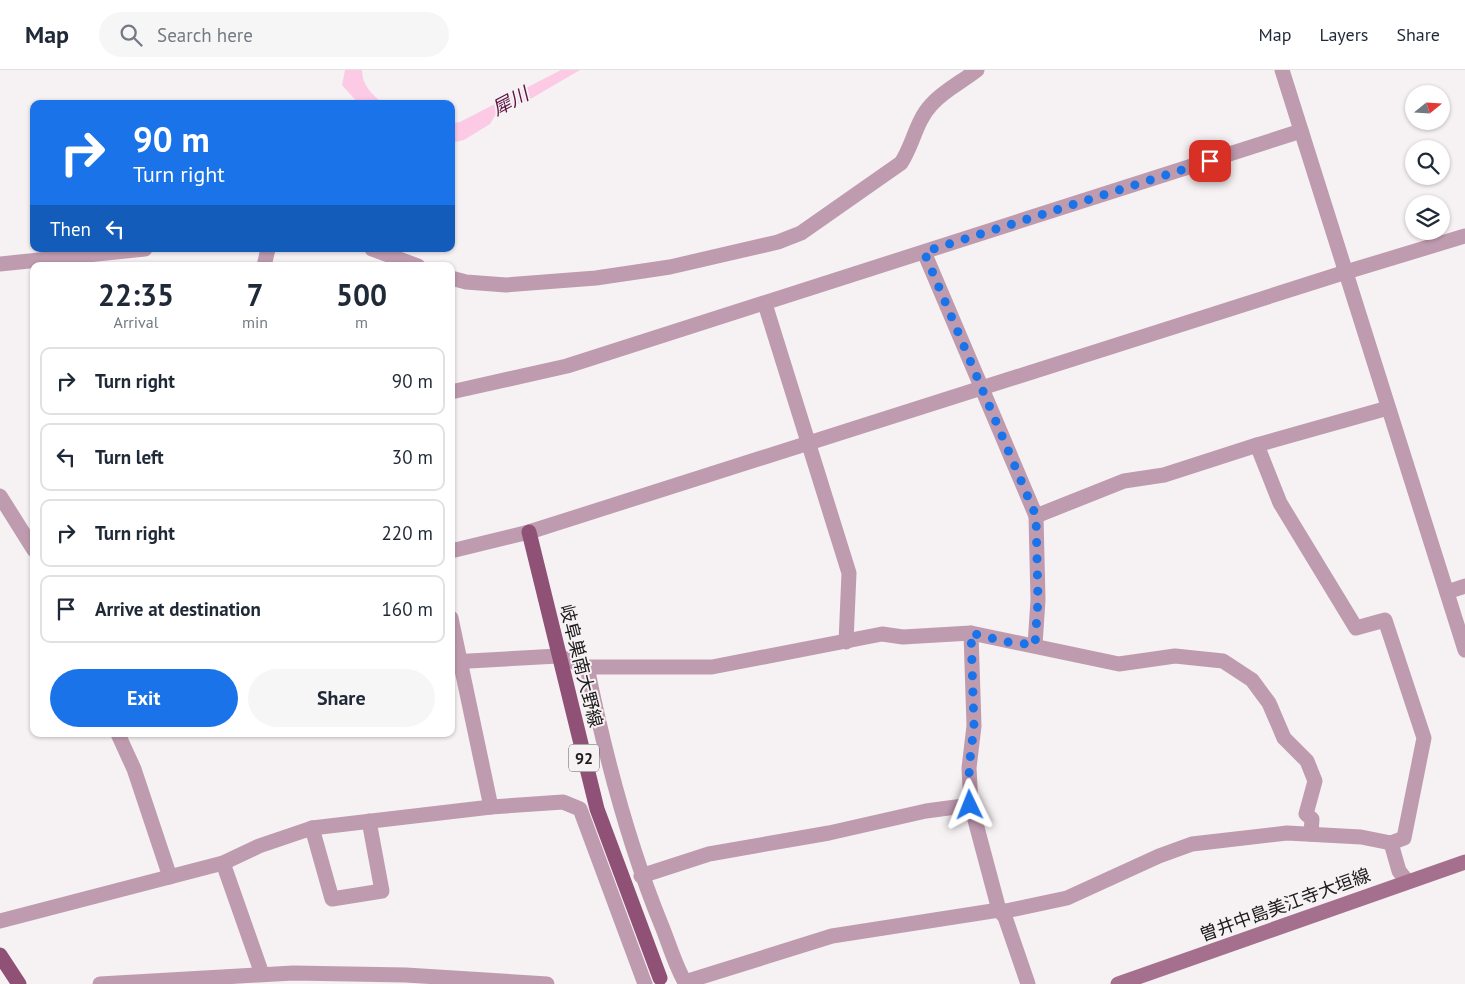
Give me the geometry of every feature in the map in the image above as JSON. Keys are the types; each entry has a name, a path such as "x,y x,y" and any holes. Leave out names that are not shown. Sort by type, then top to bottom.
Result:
{"main road":[{"name":"岐阜巣南大野線","path":"529,532 597,809 660,978"},
{"name":"曽井中島美江寺大垣線","path":"1118,984 1465,862"},
{"path":"0,955 19,984"}],"street":[{"path":"455,279 466,282 506,285 606,277 670,267 778,242 801,232 901,163 930,105 950,88 977,70"},
{"path":"1282,70 1465,650"},
{"path":"455,391 567,366 1301,131"},
{"path":"455,550 529,532 1346,272 1465,236"},
{"path":"0,264 116,252"},
{"path":"380,252 407,262"},
{"path":"924,252 1036,516 1038,600 1035,645"},
{"path":"765,304 849,573 846,642"},
{"path":"1036,516 1124,481 1164,475 1257,445 1388,408"},
{"path":"586,667 602,742 641,876 685,983 832,936 999,910 1006,911 1067,898 1159,856 1192,844 1287,833 1361,837 1391,843 1404,838 1424,738 1385,620 1356,628 1280,503 1257,445"},
{"path":"0,496 30,544"},
{"path":"1447,592 1465,586"},
{"path":"971,633 974,726 969,768 970,805 999,910 1005,917 1028,984"},
{"path":"491,807 456,662 558,656 586,667 712,667 882,634 903,637 971,633 1119,664 1175,656 1223,661 1252,680 1269,703 1284,738 1306,761 1316,781 1306,814 1312,819 1311,834"},
{"path":"119,737 134,769 170,877"},
{"path":"0,921 223,863 259,846 312,828 491,807 563,802 580,809 645,984"},
{"path":"641,876 709,854 829,833 926,811 970,805"},
{"path":"312,828 332,899 382,891 369,821"},
{"path":"1391,843 1399,871 1407,881"},
{"path":"223,863 262,974"},
{"path":"100,984 262,974 406,975 547,984"}],"water":[{"path":"345,70 362,70 362,75 368,89 379,100 355,100 342,85"},
{"name":"犀川","path":"561,70 580,70 532,98 496,114 490,124 464,140 455,142 455,123 460,122"}],"route":[{"path":"970,805 969,768 974,726 971,633 1007,642 1035,645 1038,600 1036,516 924,252 1210,161"}]}
